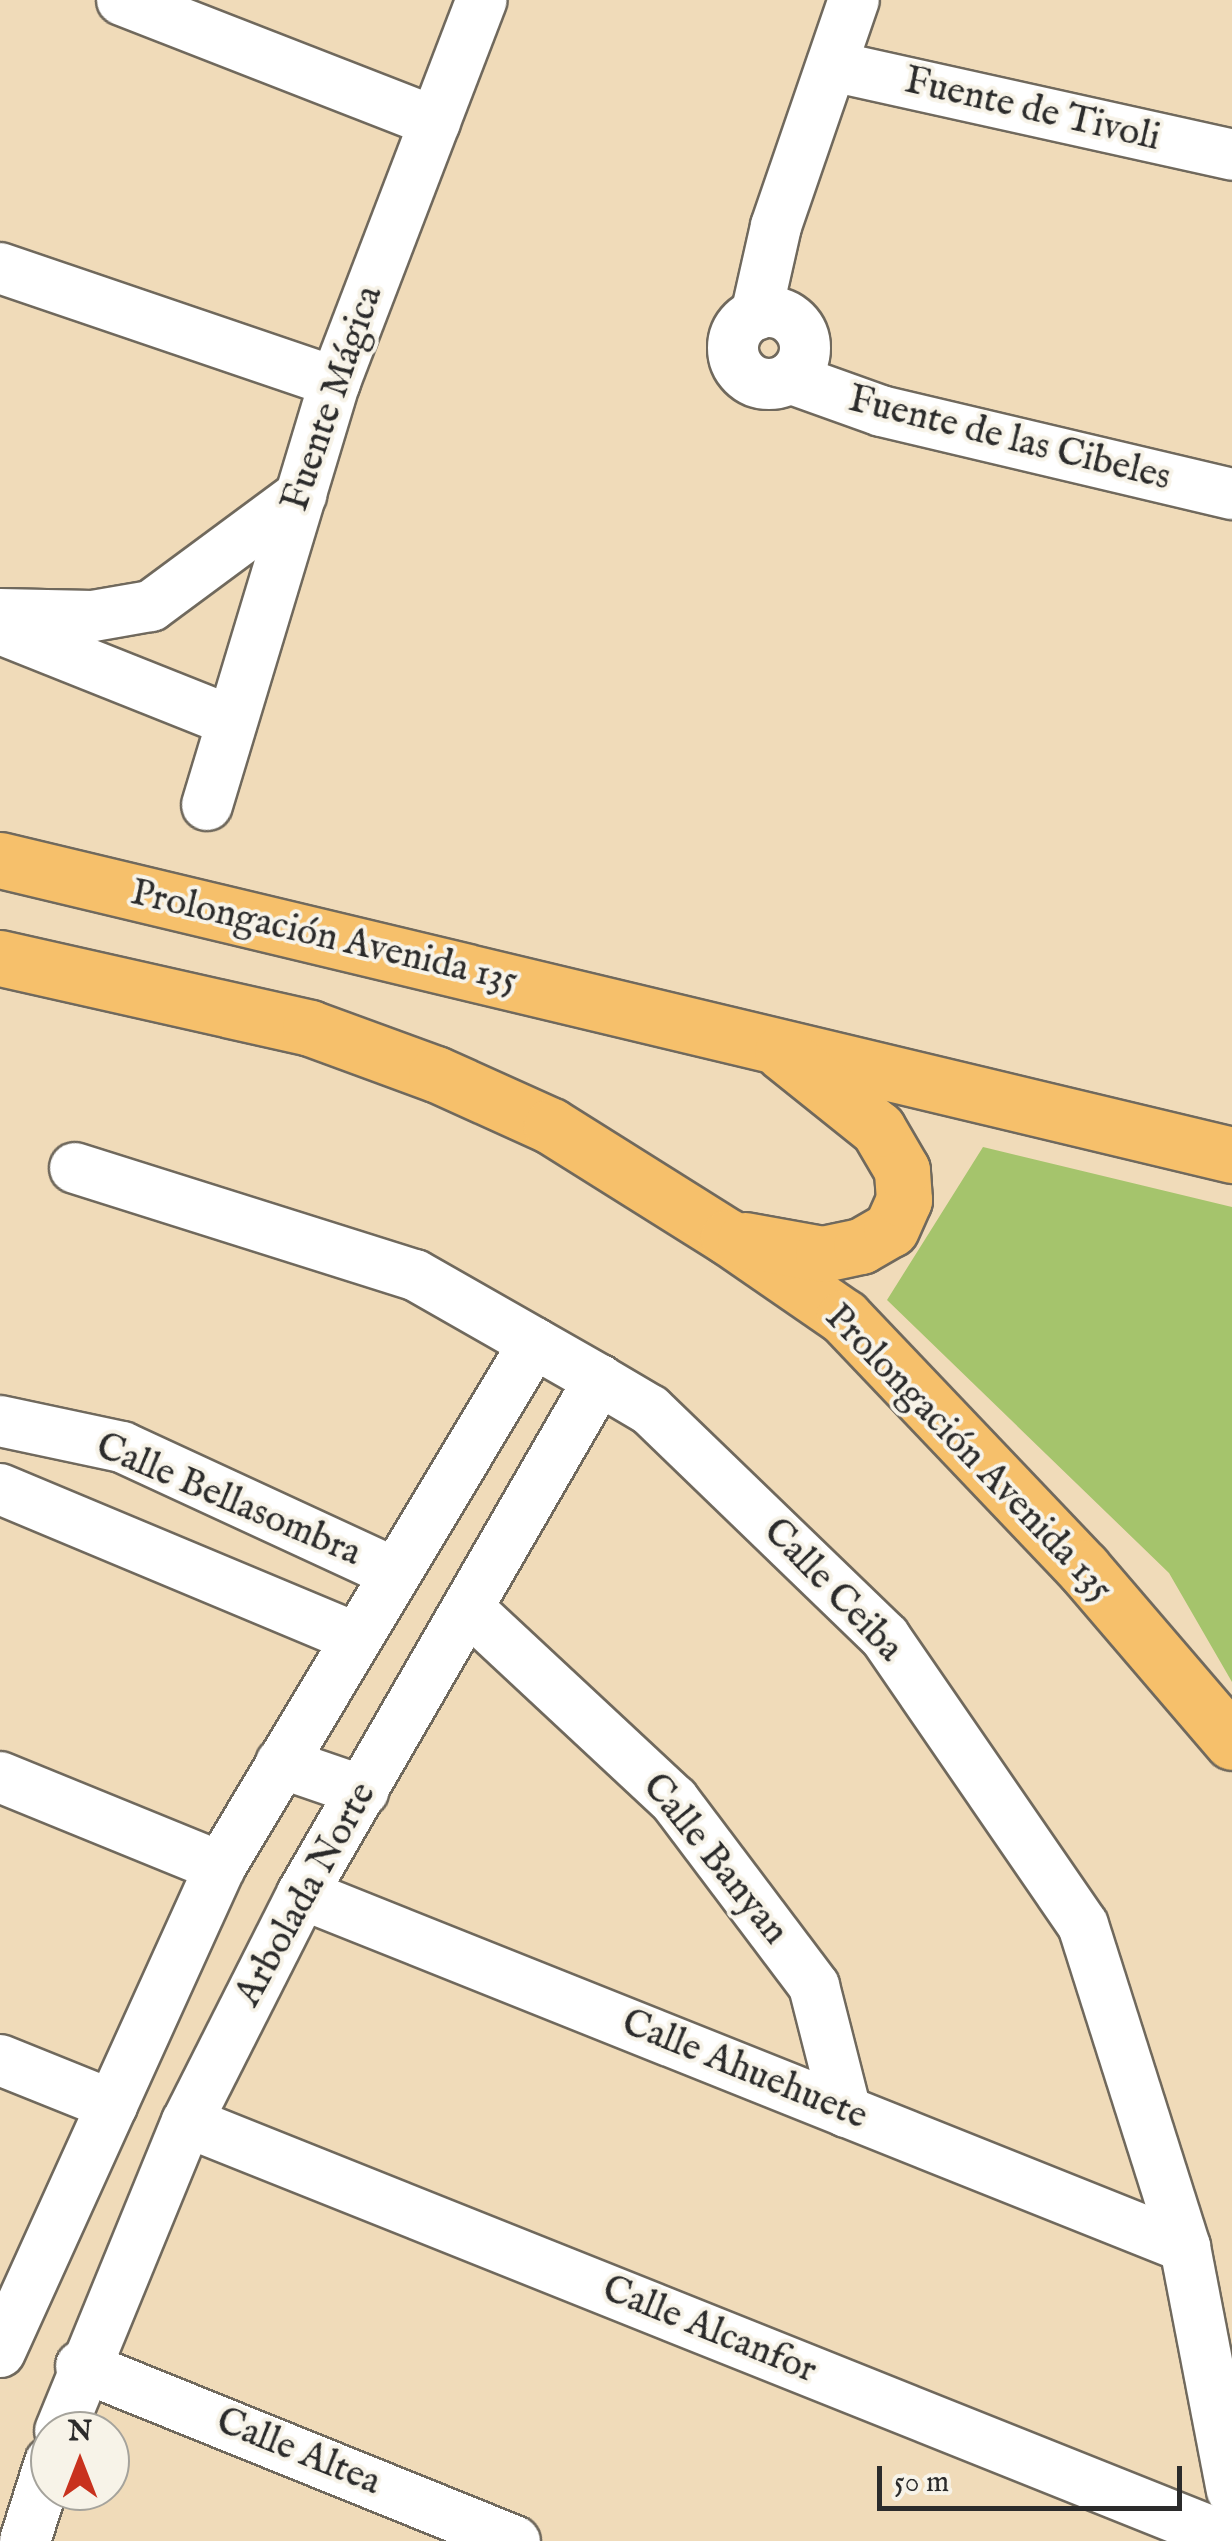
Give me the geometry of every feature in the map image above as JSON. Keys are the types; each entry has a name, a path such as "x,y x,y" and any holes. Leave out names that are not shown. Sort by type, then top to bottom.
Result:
{"main road":[{"name":"Prolongación Avenida 135","path":"0,860 1232,1155"},
{"name":"Prolongación Avenida 135","path":"0,958 310,1028 436,1074 551,1126 728,1237 844,1317 1084,1568 1232,1742"},
{"path":"728,1237 824,1254 861,1246 891,1229 904,1200 902,1170 878,1129 774,1046"}],"street":[{"path":"122,0 435,122"},
{"name":"Fuente Mágica","path":"207,805 229,720 336,382 482,0"},
{"path":"832,66 854,0"},
{"name":"Fuente de Tivoli","path":"832,66 1232,156"},
{"name":"Fuente de las Cibeles","path":"832,66 776,226 756,315 787,316 803,335 804,359 789,378 881,411 1232,494"},
{"path":"0,268 336,382"},
{"path":"0,614 93,616 151,606 301,494"},
{"path":"0,629 229,720"},
{"name":"Calle Ceiba","path":"75,1168 415,1275 599,1380 650,1410 885,1637 1083,1925 1185,2247 1232,2491"},
{"path":"1,2347 220,1867 353,1637 534,1343"},
{"name":"Arbolada Norte","path":"66,2411 80,2366 187,2122 302,1894 470,1610 599,1380"},
{"name":"Calle Bellasombra","path":"0,1421 122,1448 394,1573"},
{"name":"Calle Bellasombra","path":"0,1489 353,1637"},
{"name":"Calle Banyan","path":"470,1610 674,1800 814,1986 846,2112"},
{"path":"281,1763 363,1791"},
{"path":"0,1777 220,1867"},
{"name":"Calle Ahuehuete","path":"302,1894 1185,2247"},
{"path":"156,2009 227,2041"},
{"path":"0,2060 112,2105"},
{"name":"Calle Alcanfor","path":"187,2122 1232,2540"},
{"path":"52,2235 123,2269"},
{"name":"Calle Altea","path":"80,2366 514,2541"},
{"path":"25,2541 34,2511"}],"green space":[{"path":"983,1147 1232,1207 1232,1682 1169,1573 887,1300"}]}
